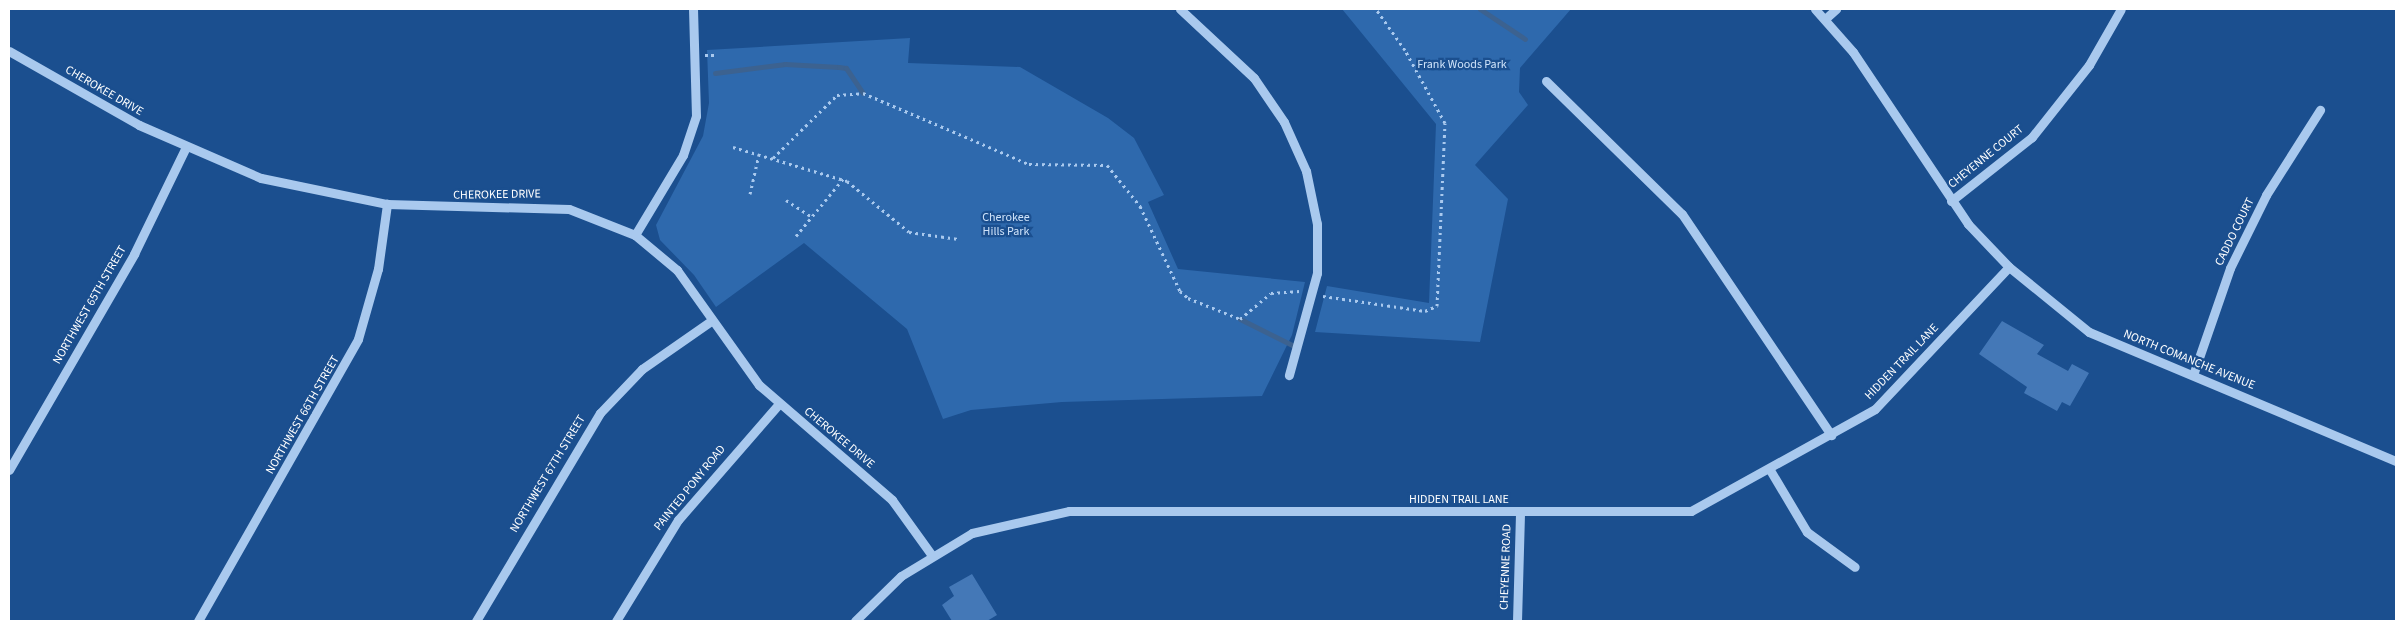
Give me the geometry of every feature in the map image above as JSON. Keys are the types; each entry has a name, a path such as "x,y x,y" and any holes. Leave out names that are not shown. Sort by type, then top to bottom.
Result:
{"street":[{"path":"635,235 683,155 696,116 693,9"},
{"path":"1180,9 1254,78 1296,147 1306,171 1317,224 1314,294 1289,375"},
{"name":"NORTH COMANCHE AVENUE","path":"1815,9 1825,19 1875,84 1951,201 2009,267 2090,332 2396,461"},
{"path":"1825,19 1836,9"},
{"name":"CHEYENNE COURT","path":"1951,201 2032,136 2089,65 2121,9"},
{"name":"CHEROKEE DRIVE","path":"9,51 186,149 294,187 387,204 476,209 544,206 593,216 635,235 677,270 747,372 779,404 892,500 931,554"},
{"path":"1546,81 1682,214 1831,435"},
{"name":"CADDO COURT","path":"2193,375 2230,268 2266,195 2320,110"},
{"name":"NORTHWEST 65TH STREET","path":"9,470 134,254 186,149"},
{"name":"NORTHWEST 66TH STREET","path":"198,621 355,346 378,269 387,204"},
{"name":"HIDDEN TRAIL LANE","path":"855,621 900,576 931,554 972,532 1069,511 1692,511 1770,470 1831,435 1881,403 2009,267"},
{"name":"NORTHWEST 67TH STREET","path":"476,621 600,413 642,369 711,321"},
{"name":"PAINTED PONY ROAD","path":"616,621 678,520 779,404"},
{"path":"1770,470 1807,532 1854,567"},
{"name":"CHEYENNE ROAD","path":"1517,621 1520,512"}],"path":[{"path":"773,158 837,95 863,93 1029,164 1107,164 1140,206 1180,291 1188,298 1240,319 1271,293 1314,294 1425,311 1437,306 1445,123 1406,50 1376,9"},
{"path":"733,147 843,179 909,232 959,239"},
{"path":"750,194 759,154"},
{"path":"796,236 843,179"},
{"path":"786,200 812,217"}],"green space":[{"name":"Frank Woods Park","path":"1342,9 1571,9 1520,68 1519,92 1528,105 1475,165 1508,199 1480,342 1315,332 1327,286 1429,303 1436,124"},
{"name":"Cherokee Hills Park","path":"910,38 908,63 1020,67 1108,118 1134,138 1164,195 1148,202 1178,269 1305,282 1292,335 1262,396 1062,402 971,410 943,419 907,329 804,243 716,307 694,275 660,240 656,225 703,136 709,103 707,50"}],"building":[{"path":"2002,321 2044,345 2037,354 2068,371 2072,364 2089,373 2070,406 2062,402 2057,411 2024,393 2027,387 1979,354"},
{"path":"972,574 997,615 987,621 952,621 942,605 954,596 949,587"}],"waterway":[{"path":"1480,9 1525,39"},
{"path":"715,73 785,64 839,67 846,68 863,93"},
{"path":"1240,319 1298,348"}]}
